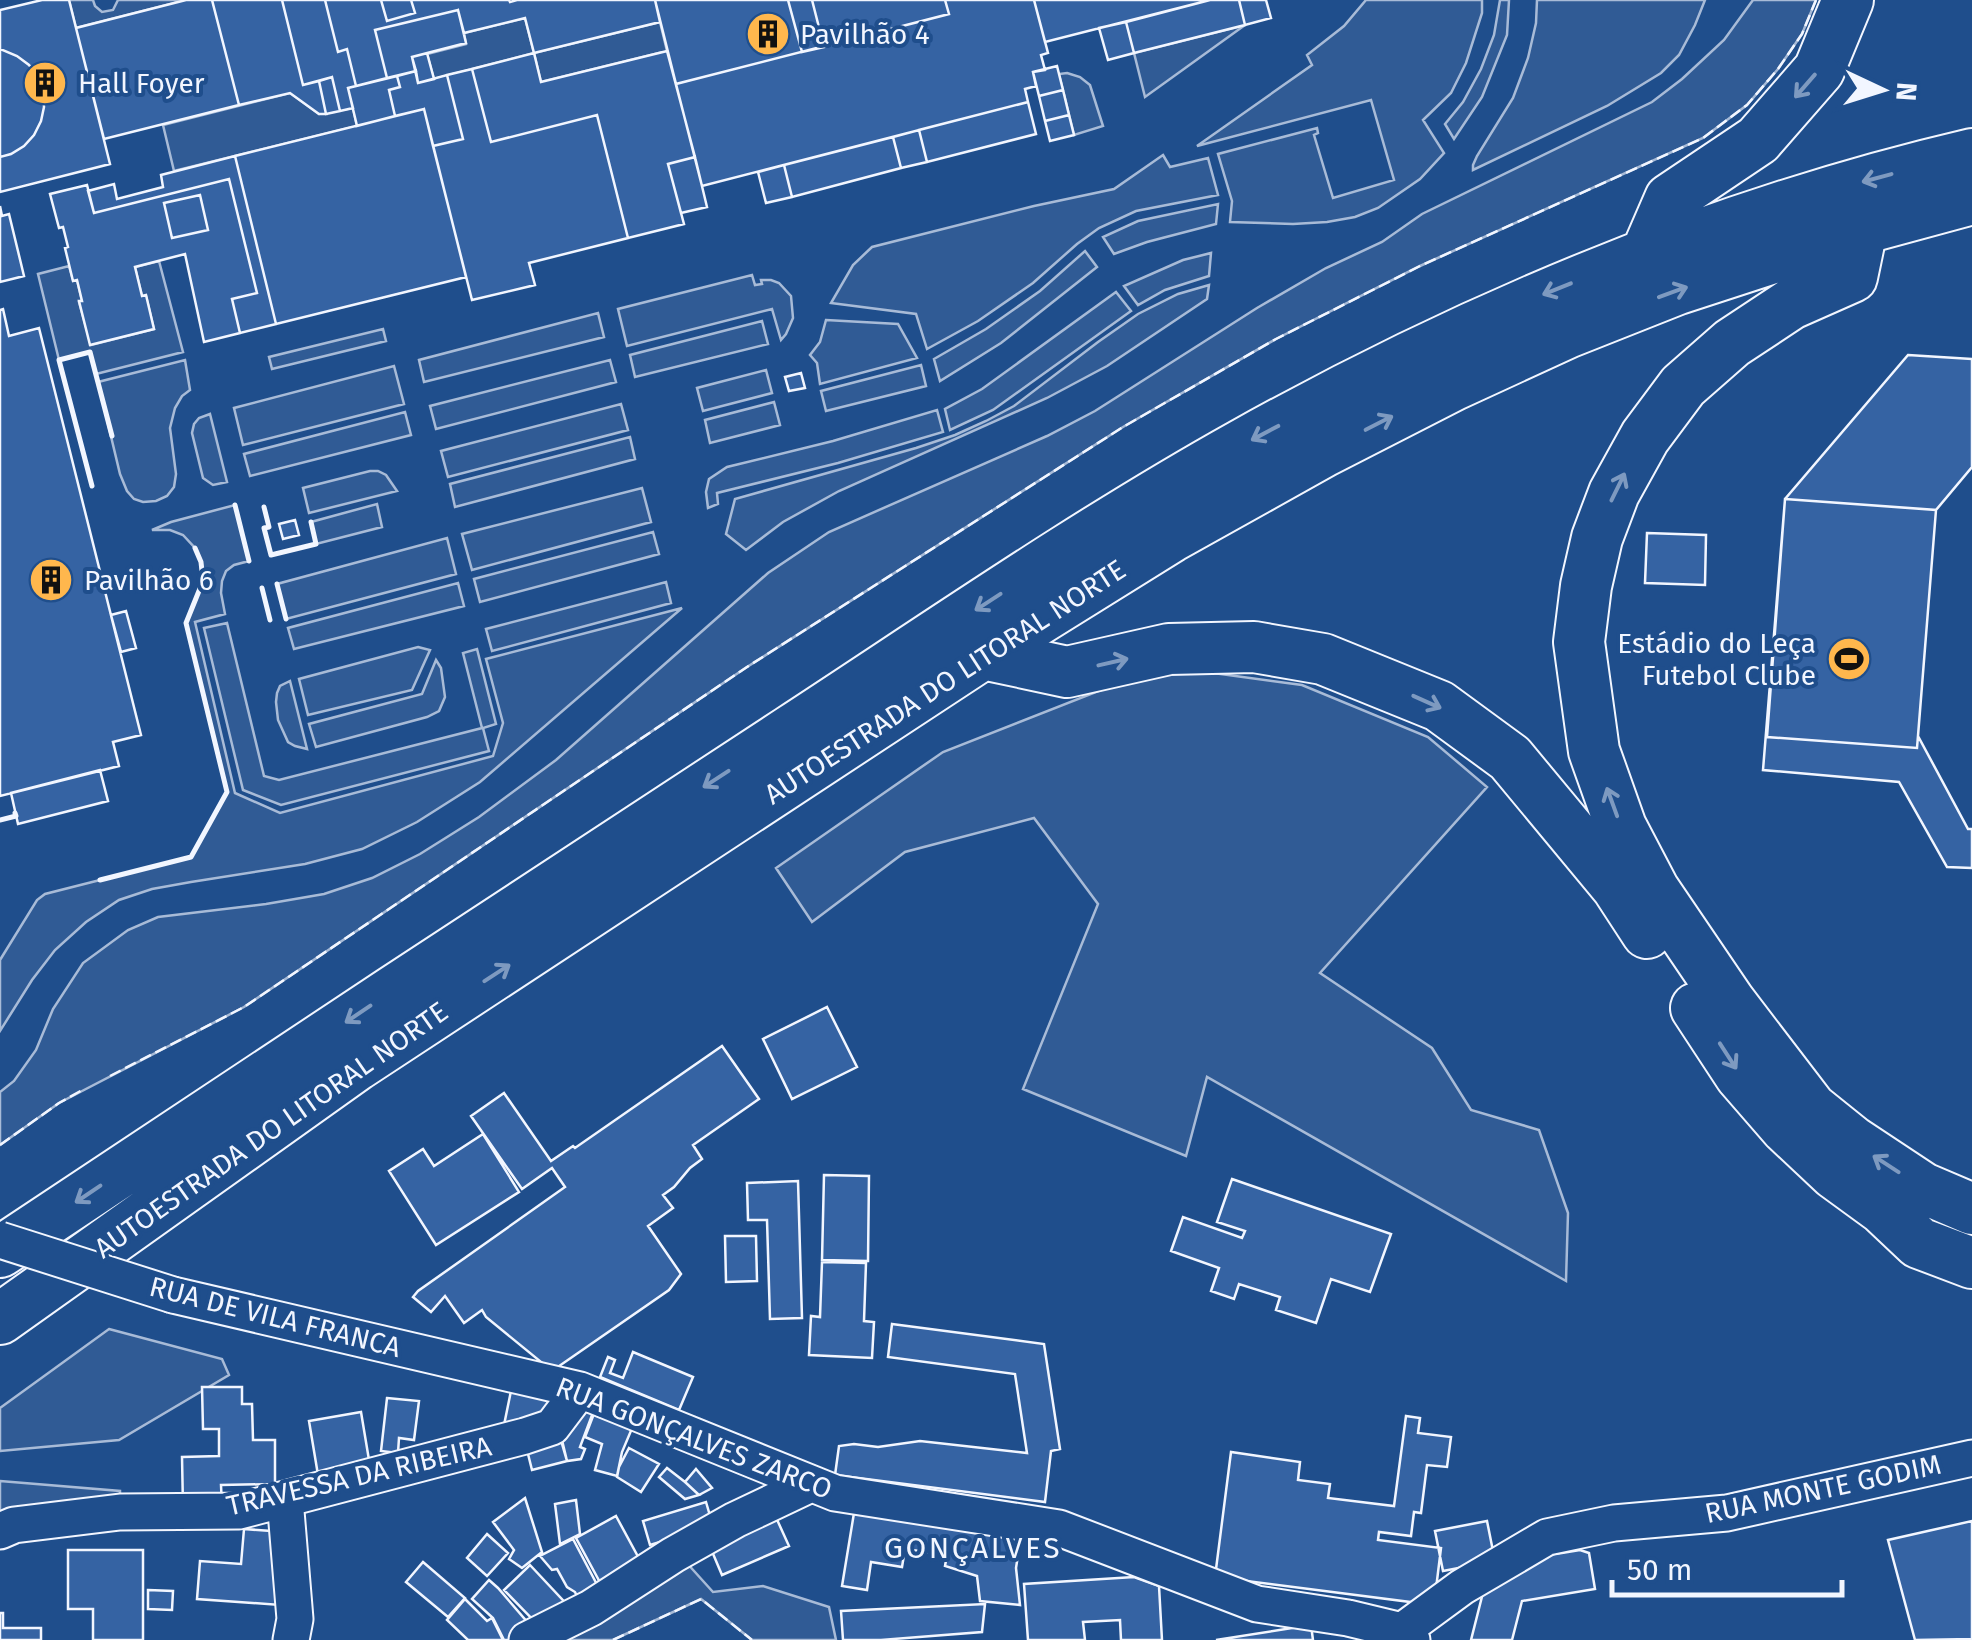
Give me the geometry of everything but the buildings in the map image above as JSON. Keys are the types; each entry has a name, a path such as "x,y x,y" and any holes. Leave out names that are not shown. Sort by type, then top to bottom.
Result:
{"highway":[{"path":"1647,252 1670,198 1758,140 1819,70 1848,0"},
{"name":"AUTOESTRADA DO LITORAL NORTE","path":"0,1252 498,920 1093,534 1242,445 1410,356 1647,252 1828,191 1972,154"},
{"name":"AUTOESTRADA DO LITORAL NORTE","path":"0,1320 358,1066 983,654 1171,537 1454,384 1566,333 1660,296 1862,229 1972,198"},
{"path":"1862,229 1852,277 1791,304 1732,343 1684,386 1644,436 1614,493 1597,538 1579,642 1594,751 1621,827 1654,890 1730,1002 1810,1108 1924,1188 1972,1209"},
{"path":"983,654 1067,672 1169,650 1254,647 1323,660 1439,706 1510,758 1616,887 1740,1075 1786,1128 1835,1174 1884,1209 1918,1243 1972,1263"},
{"path":"1884,1209 1918,1215 1972,1233"}],"street":[{"name":"RUA DE VILA FRANCA","path":"0,1240 172,1295 436,1356"},
{"name":"RUA GONÇALVES ZARCO","path":"436,1356 580,1390 836,1493 1059,1528 1256,1604 1348,1618 1407,1635"},
{"name":"TRAVESSA DA RIBEIRA","path":"0,1531 120,1512 239,1510 282,1500 552,1428 580,1390"},
{"name":"RUA MONTE GODIM","path":"1407,1635 1462,1587 1547,1537 1614,1523 1727,1514 1972,1458"},
{"path":"527,1640 591,1608 734,1520 812,1484"},
{"path":"282,1500 294,1620 291,1640"}],"shaded area":[{"path":"69,0 93,0 102,12 113,10 118,0 186,0 76,28"},
{"path":"1366,0 1482,0 1482,13 1466,63 1451,93 1423,120 1444,153 1420,179 1378,208 1355,217 1293,224 1230,222 1232,201 1218,154 1317,128 1314,135 1333,198 1394,180 1371,100 1197,146 1312,65 1307,55 1344,26"},
{"path":"1500,0 1509,0 1507,35 1482,97 1454,139 1445,124 1463,102 1481,69 1494,35"},
{"path":"1537,0 1705,0 1679,55 1661,73 1607,106 1473,170 1477,156 1513,98 1528,58"},
{"path":"1753,0 1816,0 1802,34 1778,69 1747,105 1703,138 1420,266 1276,339 1123,427 747,667 244,1007 59,1103 0,1145 0,1092 14,1081 36,1050 53,1009 83,963 128,930 158,917 324,894 372,878 420,854 479,817 556,760 768,573 829,532 1095,411 1257,308 1326,268 1382,242 1422,214 1652,102 1724,40"},
{"path":"525,18 534,53 434,79 427,54 466,44 464,33"},
{"path":"660,22 667,51 541,82 534,53"},
{"path":"1245,25 1145,97 1134,53"},
{"path":"1067,73 1090,85 1103,126 1074,135 1059,74"},
{"path":"290,93 319,114 353,108 357,126 174,171 163,125"},
{"path":"1163,155 1170,167 1208,158 1218,195 1136,211 1099,228 1033,283 978,321 927,349 916,314 831,303 853,265 872,247 1114,189"},
{"path":"1218,204 1216,224 1114,254 1103,237 1138,221"},
{"path":"1085,251 1097,267 1001,343 940,381 934,359 1040,291"},
{"path":"1211,253 1209,276 1165,290 1138,305 1124,286 1183,260"},
{"path":"159,261 183,352 96,374 90,352 59,360 38,274 69,266 73,280 77,280 91,345 154,329 135,267"},
{"path":"752,275 755,285 771,280 791,296 793,318 781,340 772,309 627,346 618,309"},
{"path":"1209,285 1207,299 1107,366 1047,398 839,491 783,522 746,550 726,534 735,499 955,435 1014,406 1138,314 1178,294"},
{"path":"1116,292 1131,311 993,410 950,430 945,409 982,389"},
{"path":"598,313 604,337 424,382 419,360"},
{"path":"826,320 898,324 917,358 820,384 817,363 810,355 820,342"},
{"path":"762,321 768,344 635,377 630,355"},
{"path":"383,329 386,341 272,369 269,357"},
{"path":"185,360 190,390 175,408 170,428 174,487 167,496 143,502 127,491 120,474 98,382"},
{"path":"610,360 616,382 436,429 430,406"},
{"path":"921,365 926,386 826,411 821,391"},
{"path":"394,366 404,404 243,445 234,408"},
{"path":"766,370 772,393 703,411 697,388"},
{"path":"774,402 780,425 710,443 705,420"},
{"path":"621,404 628,430 448,477 441,451"},
{"path":"937,410 943,432 717,493 718,504 708,508 709,479 727,467"},
{"path":"405,412 411,435 250,476 244,454"},
{"path":"210,414 227,482 213,485 203,478 192,433 199,418"},
{"path":"630,437 635,459 455,507 450,484"},
{"path":"370,471 386,475 397,491 309,513 303,488"},
{"path":"642,488 651,522 472,570 462,534"},
{"path":"377,504 382,527 316,544 311,522"},
{"path":"235,505 249,561 226,571 221,593 225,614 195,622 235,793 280,813 493,756 503,723 486,659 682,608 480,782 417,822 362,849 305,864 152,889 119,900 55,950 0,1031 0,960 37,900 45,894 191,857 227,793 186,623 203,581 201,562 183,535 152,530"},
{"path":"653,532 659,554 480,602 474,579"},
{"path":"447,538 456,574 286,619 277,584"},
{"path":"666,582 671,603 492,651 486,629"},
{"path":"458,583 464,606 294,649 288,628"},
{"path":"227,623 264,776 279,780 482,728 463,653 477,649 496,724 483,728 489,751 281,805 243,790 204,628"},
{"path":"418,647 430,650 412,690 308,715 299,679"},
{"path":"436,660 445,697 439,711 316,747 309,724 422,694"},
{"path":"1162,666 1302,685 1428,737 1487,787 1320,973 1432,1048 1471,1110 1539,1130 1568,1213 1566,1281 1207,1077 1186,1156 1023,1089 1098,904 1034,818 905,852 812,922 776,868 943,752"},
{"path":"290,681 307,749 288,742 278,720 277,693 280,686"},
{"path":"109,1329 222,1359 229,1375 119,1440 0,1451 0,1408"},
{"path":"0,1481 120,1491 120,1512 0,1531"},
{"path":"685,1561 713,1592 763,1586 829,1607 836,1640 752,1640 701,1599 613,1640 545,1640"}],"fence":[{"path":"110,1076 244,1007 747,667 1123,427 1276,339 1420,266 1703,138 1747,105 1778,69 1802,34 1816,0"},
{"path":"0,1145 84,1089"},
{"path":"613,1640 701,1599 752,1640"}],"wall":[{"path":"92,486 59,360 90,352 112,436"},
{"path":"235,505 249,561"},
{"path":"264,507 269,527 264,528 271,555 316,544 311,522"},
{"path":"100,880 191,857 227,792 186,623 203,581 195,548"},
{"path":"277,584 286,619"},
{"path":"262,588 270,620"},
{"path":"0,820 16,816 15,813"}],"place":[{"name":"Pavilhão 4","path":"768,34"},
{"name":"Hall Foyer","path":"45,83"},
{"name":"Pavilhão 6","path":"51,580"},
{"name":"Estádio do Leça Futebol Clube","path":"1849,659"}],"district":[{"name":"GONÇALVES","path":"973,1548"}]}
